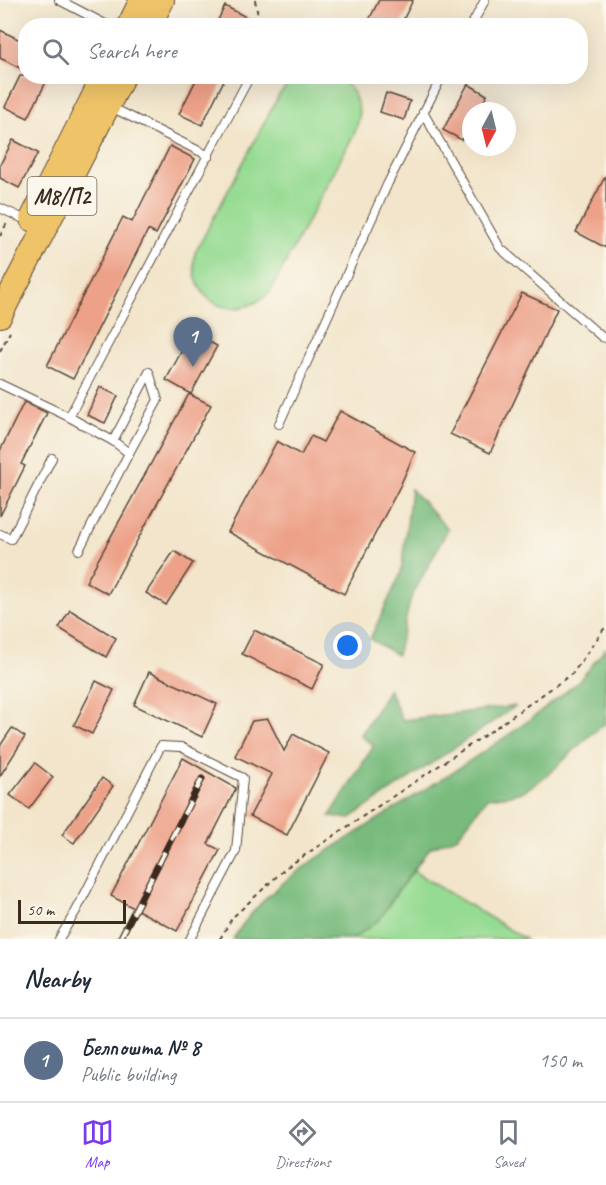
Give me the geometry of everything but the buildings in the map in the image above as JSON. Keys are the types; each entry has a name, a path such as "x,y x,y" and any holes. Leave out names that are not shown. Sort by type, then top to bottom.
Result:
{"main road":[{"path":"133,18 142,0"},
{"path":"153,18 162,0"},
{"name":"М8/П2","path":"0,315 101,102 103,84"},
{"name":"М8/П2","path":"0,280 30,222 101,102 116,84"}],"lane":[{"path":"59,0 94,18"},
{"path":"475,18 485,0"},
{"path":"69,417 246,84"},
{"path":"279,424 388,183 438,84"},
{"path":"101,102 209,156"},
{"path":"423,112 500,248 602,337 606,338"},
{"path":"0,208 30,222"},
{"path":"79,550 158,400 150,372 113,441"},
{"path":"0,384 69,417 113,441 129,453"},
{"path":"0,534 11,539 52,459"},
{"path":"59,939 76,911 161,746 181,747 243,778 236,851 189,939"}],"path":[{"path":"255,0 258,18"},
{"path":"220,939 232,918 287,867 491,731 573,673 606,626"}],"green space":[{"path":"288,84 346,84 356,99 359,118 355,132 270,292 256,302 242,307 228,308 216,304 198,285 194,270 195,253 279,95"},
{"path":"411,489 448,529 411,598 397,655 370,639 401,573"},
{"path":"606,648 606,723 548,774 527,789 513,794 487,798 458,836 430,848 380,919 353,939 233,939 260,904 294,874 475,757 552,703 584,675"},
{"path":"389,689 402,720 516,706 349,819 330,816 374,745 360,736"},
{"path":"413,871 525,939 353,939 397,892"}],"railway":[{"path":"120,939 202,779"}],"place":[{"name":"Белпошта № 8","path":"193,367"}]}
